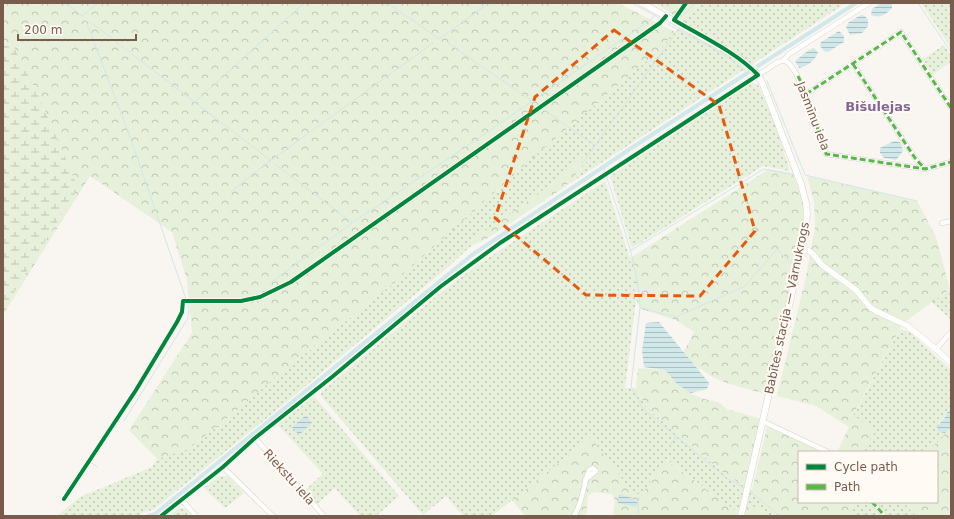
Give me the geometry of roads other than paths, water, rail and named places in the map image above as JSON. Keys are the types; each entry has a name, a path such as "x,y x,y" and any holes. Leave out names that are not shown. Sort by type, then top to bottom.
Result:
{"main road":[{"name":"Babītes stacija — Vārnukrogs","path":"642,3 739,58 758,75 786,140 802,184 806,203 806,227 802,249 740,516"}],"street":[{"path":"674,20 686,3"},
{"path":"161,516 223,467 255,438 337,373 440,287 500,243 778,62 784,60 789,54 869,3"},
{"path":"64,499 136,390 173,329 182,312 184,301 241,301 260,297 291,282 664,20 666,16"},
{"path":"806,94 901,32 951,108"},
{"name":"Jasmīnu iela","path":"784,60 792,66 806,94 826,154 925,169 951,162"},
{"path":"853,64 915,158 925,169"},
{"path":"910,167 915,158"},
{"path":"942,223 951,221"},
{"path":"802,249 813,254 822,265 856,290 876,311 908,326 951,363"},
{"path":"936,349 951,332"},
{"path":"762,421 826,451"},
{"name":"Riekstu iela","path":"255,438 324,516"},
{"path":"223,467 273,516"},
{"path":"574,516 580,508 585,480"},
{"path":"182,500 196,516"},
{"path":"873,503 885,516"}],"water":[{"path":"881,3 892,3 892,8 880,16 871,15 872,9"},
{"path":"861,15 865,16 868,20 868,26 862,33 850,35 846,27 849,22"},
{"path":"839,31 844,36 844,42 828,52 824,51 820,46 821,42"},
{"path":"814,48 818,53 815,58 810,63 799,68 795,61"},
{"path":"894,141 901,143 903,151 896,160 884,158 880,153 880,148"},
{"path":"659,322 709,383 707,389 691,393 677,384 665,370 644,367 642,351 646,323"},
{"path":"951,409 951,428 945,433 941,432 937,429 938,426"},
{"path":"306,415 312,423 299,435 292,427"},
{"path":"619,494 632,498 638,503 637,507 618,503"}],"waterway":[{"path":"66,3 82,16 98,3"},
{"path":"195,102 304,3"},
{"path":"388,3 439,39 489,3"},
{"path":"632,3 659,18"},
{"path":"680,18 696,3"},
{"path":"758,66 856,3"},
{"path":"918,3 951,52"},
{"path":"270,283 352,223 473,142 653,18 654,15"},
{"path":"86,21 130,137 186,299"},
{"path":"93,24 270,160"},
{"path":"668,24 722,54 741,67 746,73"},
{"path":"582,164 673,37"},
{"path":"231,192 259,169 433,43"},
{"path":"448,43 532,101"},
{"path":"148,516 155,514 472,255 636,145 749,72"},
{"path":"767,81 805,175 917,201"},
{"path":"543,109 594,145"},
{"path":"275,164 351,222"},
{"path":"604,167 605,172"},
{"path":"630,251 764,169 793,175"},
{"path":"606,175 628,240 639,291 640,308 631,386 643,409 725,477 744,488"},
{"path":"641,308 676,317 745,286 777,249 794,266"},
{"path":"124,421 188,318 189,310 187,302"},
{"path":"669,446 676,437"},
{"path":"92,463 97,467"},
{"path":"750,491 780,516"},
{"path":"638,516 639,497"}],"district":[{"name":"Bišulejas","path":"878,106"}]}
